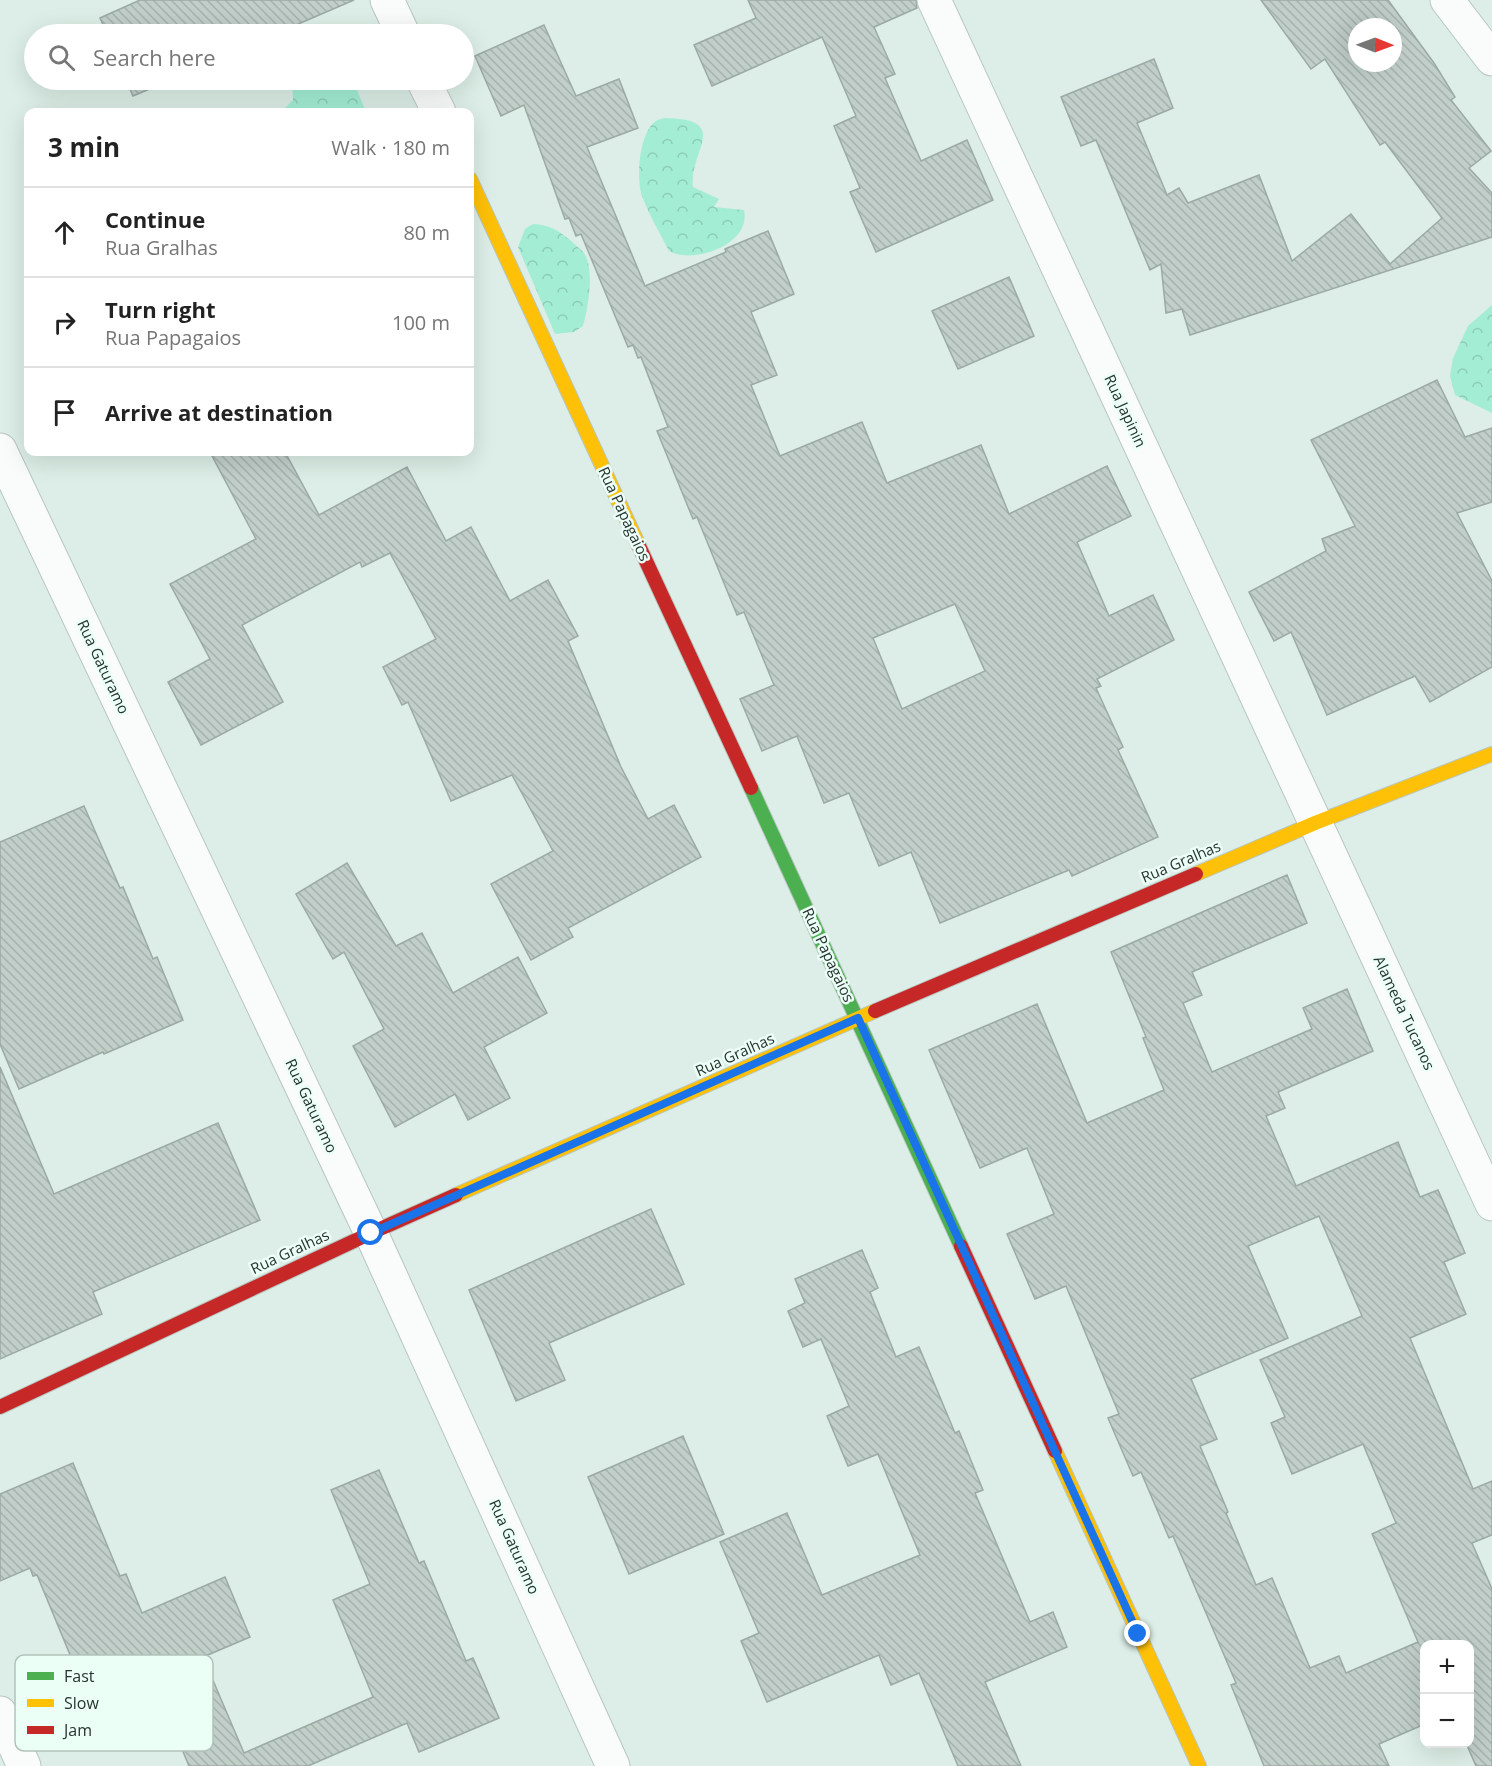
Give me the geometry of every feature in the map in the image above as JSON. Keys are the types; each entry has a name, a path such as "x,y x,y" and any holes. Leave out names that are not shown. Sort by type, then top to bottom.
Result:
{"street":[{"path":"387,0 398,24"},
{"name":"Rua Japinin","path":"934,0 1315,823"},
{"path":"1447,0 1492,59"},
{"path":"428,90 437,108"},
{"name":"Rua Papagaios","path":"474,188 858,1018 1199,1766"},
{"name":"Rua Gaturamo","path":"0,450 371,1233 613,1766"},
{"name":"Rua Gralhas","path":"0,1407 371,1233 858,1018 1315,823 1492,754"},
{"name":"Alameda Tucanos","path":"1315,823 1492,1204"},
{"path":"0,1713 15,1746"},
{"path":"17,1751 24,1766"}],"green space":[{"path":"292,90 357,90 364,108 285,108 293,100"},
{"path":"665,118 686,120 697,124 702,131 703,140 693,174 693,187 719,199 714,207 744,210 744,222 739,233 730,242 706,253 680,255 669,251 642,196 639,168 643,145 650,127 656,121"},
{"path":"533,224 549,227 561,233 584,253 587,260 590,279 587,309 583,326 574,332 555,334 518,247 525,229"},
{"path":"1492,305 1492,413 1455,395 1450,376 1453,358 1468,326"}],"building":[{"path":"140,0 354,0 298,24 103,24 100,18"},
{"path":"748,0 916,0 917,8 874,27 895,74 885,78 921,161 967,140 993,200 876,252 850,192 860,188 834,126 856,116 822,37 712,86 694,45 756,18"},
{"path":"1261,0 1388,0 1401,18 1348,18 1348,72 1402,72 1402,19 1455,97 1451,100 1491,151 1469,168 1492,193 1492,237 1190,335 1182,309 1166,313 1161,264 1150,270 1096,140 1081,146 1061,97 1154,59 1173,108 1137,123 1167,195 1179,188 1188,203 1259,175 1292,261 1351,214 1390,264 1442,218 1385,142 1380,145 1325,59 1311,69"},
{"path":"544,25 576,96 619,79 638,128 587,147 645,286 726,252 725,249 768,231 794,294 751,312 777,375 751,385 780,456 862,422 887,483 981,445 1009,514 1107,466 1131,516 1077,542 1109,616 1153,595 1174,640 1097,679 1101,686 1096,688 1123,747 1118,750 1158,837 1072,876 1069,870 940,923 911,852 879,866 849,793 824,803 797,736 762,751 740,699 774,685 744,612 737,615 697,517 693,519 657,431 668,427 641,357 638,358 633,345 628,347 581,234 576,236 569,218 565,219 524,105 501,116 475,56","holes":["955,604 985,671 902,709 873,638"]},
{"path":"130,90 147,90 133,96"},
{"path":"1009,277 1034,336 958,369 932,311"},
{"path":"1437,380 1465,437 1492,428 1492,502 1457,513 1492,581 1492,667 1430,702 1415,676 1327,715 1291,632 1274,641 1249,592 1326,551 1322,539 1355,526 1311,440"},
{"path":"212,456 287,456 319,515 407,467 446,541 471,527 510,601 548,580 578,636 568,641 621,767 648,819 674,805 701,857 568,928 573,937 531,960 491,884 553,851 512,775 451,801 408,702 402,705 383,667 436,639 390,553 362,567 360,562 242,625 283,702 201,745 168,682 210,659 170,584 256,539"},
{"path":"84,806 120,888 123,887 153,959 157,957 183,1020 19,1089 0,1044 0,842"},
{"path":"347,863 396,946 422,933 453,993 518,957 547,1013 484,1047 510,1098 468,1120 455,1094 395,1127 353,1046 384,1029 344,952 333,959 296,894"},
{"path":"1287,875 1307,923 1192,972 1202,995 1183,1003 1212,1072 1312,1029 1303,1008 1347,989 1373,1051 1278,1092 1285,1108 1266,1116 1296,1186 1398,1142 1420,1197 1438,1190 1465,1253 1444,1262 1466,1314 1410,1338 1473,1489 1492,1481 1492,1535 1472,1543 1492,1589 1492,1766 1476,1766 1468,1748 1474,1748 1474,1640 1420,1640 1420,1726 1379,1744 1389,1766 1264,1766 1231,1685 1236,1683 1173,1536 1169,1538 1141,1472 1133,1476 1108,1418 1119,1414 1066,1286 1035,1299 1007,1234 1054,1214 1027,1148 980,1168 929,1050 1037,1004 1087,1123 1164,1090 1143,1038 1146,1037 1111,952","holes":["1319,1216 1362,1316 1260,1360 1285,1417 1271,1423 1292,1474 1363,1444 1396,1523 1372,1534 1418,1642 1346,1673 1339,1656 1310,1668 1272,1578 1256,1585 1200,1446 1217,1439 1191,1379 1288,1338 1248,1246"]},
{"path":"0,1067 54,1194 218,1123 260,1220 93,1292 102,1314 0,1359"},
{"path":"651,1209 684,1284 549,1343 565,1380 516,1401 469,1290"},
{"path":"862,1250 878,1288 870,1292 896,1357 919,1347 955,1433 959,1431 983,1490 975,1493 1030,1622 1053,1612 1067,1647 985,1682 1021,1766 958,1766 919,1673 891,1685 879,1655 767,1702 741,1641 759,1633 720,1542 787,1513 822,1595 920,1555 878,1454 848,1466 827,1416 849,1406 821,1339 803,1347 788,1311 805,1303 795,1279"},
{"path":"683,1436 724,1534 629,1574 588,1477"},
{"path":"73,1463 120,1576 126,1574 142,1613 225,1577 250,1637 208,1655 70,1655 37,1575 33,1576 30,1568 0,1581 0,1494"},
{"path":"379,1470 419,1563 424,1561 466,1661 473,1658 499,1718 419,1752 407,1723 308,1766 189,1766 183,1751 213,1751 213,1680 244,1753 373,1697 333,1600 370,1584 331,1490"}],"traffic: fast":[{"path":"751,788 961,1246"}],"traffic: slow":[{"path":"474,188 639,546"},
{"path":"1196,874 1315,823 1492,754"},
{"path":"456,1195 875,1011"},
{"path":"1055,1451 1199,1766"}],"traffic: jam":[{"path":"639,546 751,788"},
{"path":"875,1011 1196,874"},
{"path":"0,1407 456,1195"},
{"path":"961,1246 1055,1451"}],"route":[{"path":"371,1233 858,1018 1138,1634"}]}
